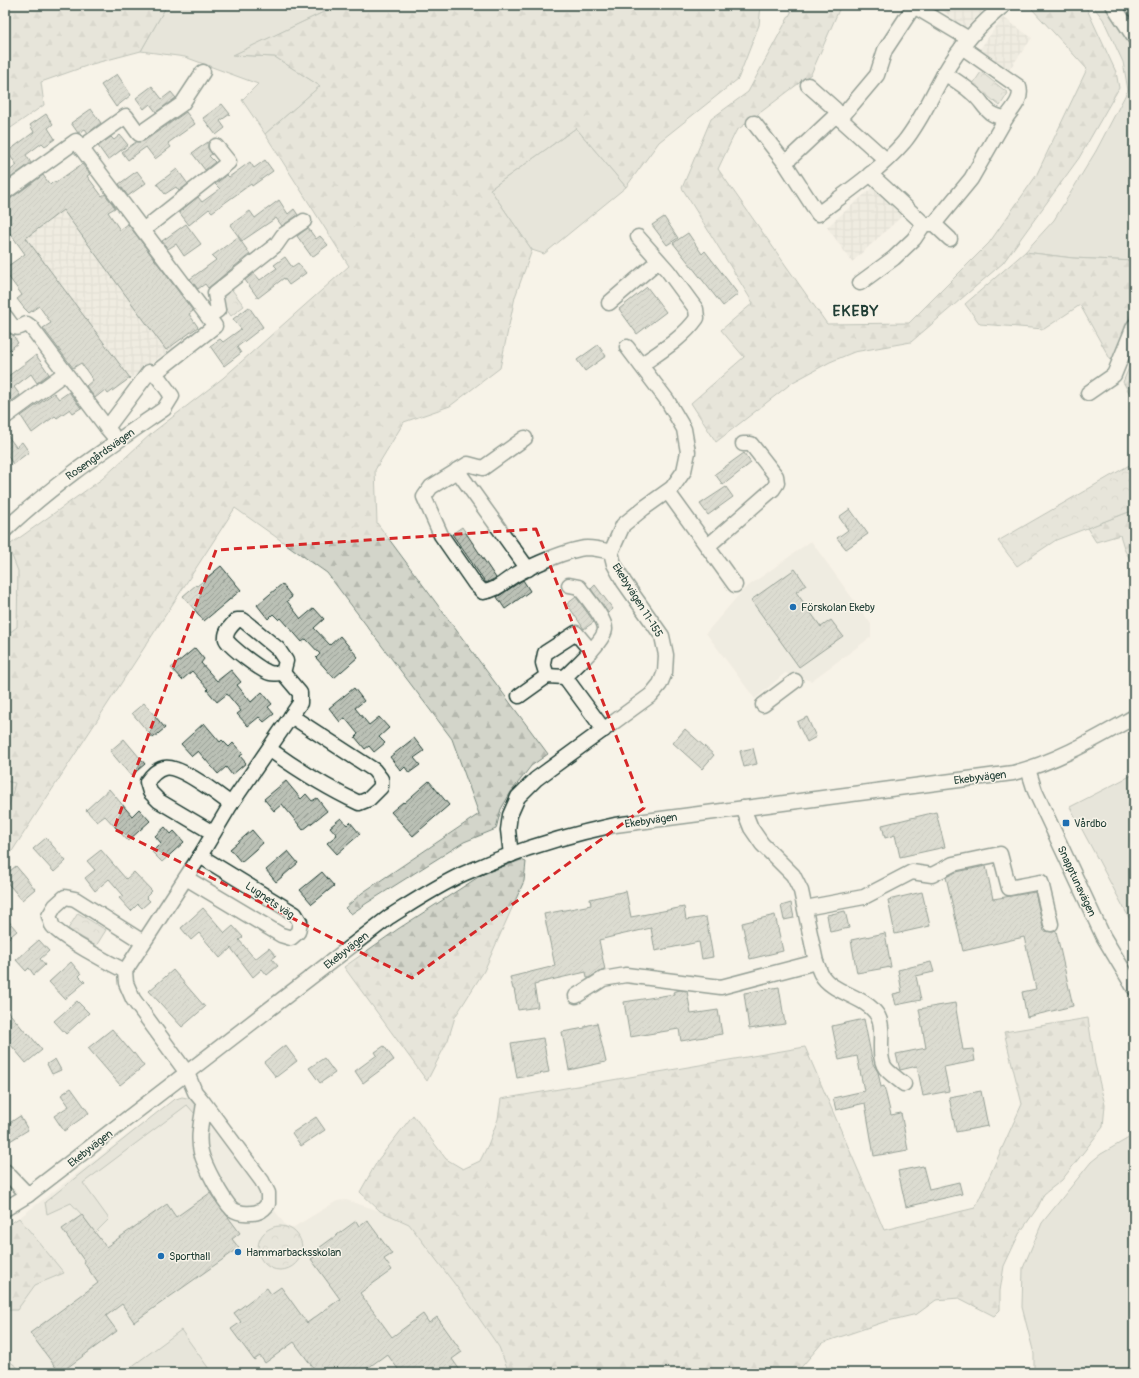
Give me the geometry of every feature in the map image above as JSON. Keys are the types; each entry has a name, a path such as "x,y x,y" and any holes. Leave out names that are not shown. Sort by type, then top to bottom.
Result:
{"street":[{"path":"754,123 785,163 818,214 870,174 904,142 922,117 944,73 965,43 992,14 1004,5"},
{"path":"1113,5 1134,37"},
{"path":"785,163 838,117 877,75 885,50 917,6 1019,87 1020,98 1006,118 971,180 894,258 860,283"},
{"path":"81,148 126,116 139,134 182,104 203,72"},
{"path":"944,73 972,93 989,112 996,117 1006,118"},
{"path":"808,85 835,109 838,117 886,160"},
{"path":"5,192 76,141 215,326 152,372 107,428"},
{"path":"143,230 229,162 216,146"},
{"path":"870,174 929,224 950,239"},
{"path":"208,317 218,310 215,293 276,245 284,235 304,221"},
{"path":"638,237 658,261 668,270 696,309 697,318 692,325 673,342 641,365"},
{"path":"609,303 658,261"},
{"path":"6,319 15,327 20,327 24,324 29,325 117,442"},
{"path":"1088,393 1114,375 1134,326"},
{"name":"Ekebyvägen 11-155","path":"511,855 508,830 510,815 518,797 536,779 651,695 660,684 665,672 666,656 662,636 624,582 614,564 611,552 623,525 644,508 668,492 684,471 688,452 684,428 667,400 627,347"},
{"name":"Rosengårdsvägen","path":"5,530 64,479 164,409 172,396 152,372"},
{"path":"5,417 65,373"},
{"path":"525,438 483,468 468,464 457,470 431,487 424,497 441,535 475,584 483,592 493,590 515,575 574,550 588,548 611,552"},
{"path":"708,546 773,489 777,483 776,476 751,444 743,444"},
{"path":"457,470 528,569"},
{"path":"668,492 735,585"},
{"path":"519,696 547,676 565,676 591,651 604,634 604,624 579,587 568,585"},
{"path":"547,676 543,663 545,654 576,633 591,651"},
{"path":"204,1103 199,1137 201,1152 207,1169 221,1193 233,1209 249,1214 262,1210 268,1204 268,1193 262,1181 204,1103 195,1092 187,1073 133,998 126,983 125,971 200,856 231,804 300,703 300,693 283,673"},
{"path":"565,676 604,730"},
{"path":"763,705 795,680"},
{"path":"269,749 289,763 336,791 359,802 369,799 381,787 381,779 374,770 291,716"},
{"name":"Ekebyvägen","path":"5,1209 28,1195 389,917 462,874 511,855 576,833 615,825 1013,773 1028,769 1085,745 1134,717"},
{"path":"213,833 159,802 150,792 147,782 153,774 163,768 174,768 194,778 231,804"},
{"name":"Snapptunavägen","path":"1028,769 1035,791 1103,936 1134,988"},
{"path":"743,808 751,828 762,844 793,875 801,890 816,962 822,975 833,985 861,1000 872,1009 879,1018 882,1056 886,1069 904,1084"},
{"path":"805,908 864,897 912,872 932,875 953,864 1000,854 1009,888 1040,882 1051,924"},
{"name":"Lugnets väg","path":"186,878 281,935 291,938 298,932 300,922 295,914 200,856"},
{"path":"125,971 76,943 52,925 49,916 54,906 65,897 75,899 143,942"},
{"path":"576,996 603,979 626,975 721,987 816,962"},
{"path":"5,1171 28,1195"}],"highlighted area":[{"path":"536,529 644,808 412,978 114,829 216,550"}],"shaded area":[{"path":"937,5 989,5 964,29"},
{"path":"1003,17 1032,38 1006,74 977,53"},
{"path":"873,187 902,216 852,262 827,227"},
{"path":"64,196 175,346 123,384 12,235"},
{"name":"Förskolan Ekeby","path":"811,541 871,624 871,637 811,681 785,673 755,699 706,633 743,590"},
{"path":"8,546 18,571 17,627 5,636 5,549"},
{"name":"Hammarbacksskolan","path":"182,1097 197,1104 289,1230 337,1201 346,1200 380,1211 409,1224 463,1295 499,1347 508,1370 507,1373 25,1373 5,1358 5,1310 17,1310 35,1285 64,1273 19,1218 173,1100"}],"green space":[{"path":"5,5 167,5 141,51 92,64 41,82 44,105 5,132"},
{"path":"167,5 332,5 330,9 234,55 275,57 320,86 265,134 242,100 258,84 185,57 141,51"},
{"path":"332,5 761,5 759,25 738,79 659,142 626,187 576,128 490,189 532,250 515,297 500,368 450,406 404,422 375,470 377,523 548,754 531,766 511,792 501,809 496,829 464,842 351,914 345,908 362,893 479,814 452,739 327,573 235,508 5,862 5,636 17,627 18,571 8,546 102,479 152,433 223,378 349,266 265,134 320,86 275,57 233,55 330,9"},
{"path":"795,5 841,5 811,74 736,131 718,169 827,324 909,323 989,243 1036,176 1087,69 1032,9 1031,5 1085,5 1116,72 1119,88 1079,158 1003,263 911,342 854,352 830,362 793,382 716,442 691,403 744,357 721,330 753,303 682,188 711,119 748,92"},
{"path":"1092,5 1105,5 1134,52 1134,261 1073,258 1025,252 1054,220 1096,151 1128,90 1123,62 1103,19"},
{"path":"981,72 1008,93 1000,106 973,84"},
{"path":"576,128 626,187 544,254 532,250 490,189"},
{"path":"1025,252 1073,258 1134,261 1134,274 1130,281 1134,286 1134,304 1114,366 1080,305 1044,329 980,324 965,304"},
{"path":"230,287 244,306 231,316 224,306 221,294"},
{"path":"1134,356 1134,401 1123,382"},
{"path":"1133,463 1134,475 1128,480 1134,491 1134,510 1056,540 1017,566 998,541"},
{"path":"1134,510 1134,565 1125,551 1120,535 1096,542 1087,528"},
{"path":"1134,774 1134,927 1070,807"},
{"path":"5,781 15,783 7,814 5,813"},
{"path":"521,860 526,862 524,881 484,971 455,1017 448,1040 427,1081 344,967 398,929 483,874"},
{"path":"78,913 106,930 96,946 68,929"},
{"path":"1088,1018 1095,1064 1105,1105 1103,1127 1062,1180 1044,1194 1038,1207 1019,1234 1004,1266 1000,1291 1000,1310 994,1316 959,1298 936,1300 917,1314 884,1322 822,1343 798,1371 794,1373 507,1373 508,1370 499,1347 463,1295 409,1224 380,1211 360,1192 378,1160 413,1115 446,1159 463,1169 480,1161 498,1119 501,1099 805,1047 884,1230 975,1208 1022,1104 1004,1032"},
{"path":"182,1097 192,1099 197,1104 195,1114 187,1105 83,1183 109,1219 95,1233 71,1203 47,1214 45,1202 173,1100"},
{"path":"1134,1135 1134,1373 1034,1373 1034,1354 1022,1307 1023,1268 1042,1223 1091,1162 1101,1154"},
{"path":"19,1218 64,1273 35,1285 17,1310 5,1310 5,1227"},
{"path":"276,1226 284,1226 289,1227 296,1232 301,1239 301,1257 296,1264 289,1269 276,1270 268,1267 261,1260 258,1252 258,1244 261,1236 268,1229"},
{"path":"181,1330 212,1373 123,1373"},
{"path":"5,1358 25,1373 5,1373"}],"building":[{"path":"117,74 131,95 116,107 101,85"},
{"path":"152,86 162,99 171,92 176,98 156,112 150,104 144,109 136,98"},
{"path":"222,104 230,114 220,121 225,128 216,135 203,118"},
{"path":"91,109 101,123 88,133 85,129 78,133 71,123"},
{"path":"186,112 195,124 168,143 171,147 155,159 146,147 128,160 122,152 136,142 144,141"},
{"path":"46,114 53,124 48,128 55,139 45,146 42,143 26,155 31,163 5,182 5,174 17,165 7,152 34,132 30,125"},
{"path":"120,135 128,145 108,160 98,146 111,137 114,140"},
{"path":"208,142 208,148 212,154 209,156 215,162 205,170 192,153"},
{"path":"265,160 273,171 252,186 251,184 212,212 209,209 189,225 179,212 198,197 202,202 220,189 215,184 227,175 229,177 250,162 254,168"},
{"path":"82,164 90,174 87,176 102,196 105,194 114,206 115,208 108,212 120,230 128,224 193,311 189,314 198,327 166,350 63,210 26,238 130,378 108,394 105,390 95,398 86,386 93,380 81,363 73,368 43,328 51,323 39,306 29,313 24,308 17,299 22,295 5,272 5,268 25,254 10,233 5,237 5,200 10,199 43,175 50,185"},
{"path":"177,169 188,184 179,191 176,187 165,194 157,184"},
{"path":"137,171 146,183 128,196 119,184"},
{"path":"279,200 288,214 294,209 298,215 282,226 276,218 242,241 230,225 250,211 255,218"},
{"path":"664,217 678,238 667,245 652,225"},
{"path":"186,224 201,244 184,256 176,244 168,249 162,241"},
{"path":"308,228 316,239 320,236 328,245 312,257 297,236"},
{"path":"688,233 702,254 705,251 738,294 723,306 673,243"},
{"path":"238,237 250,254 208,288 205,284 198,289 190,279 216,260 212,256"},
{"path":"285,257 292,267 298,263 306,273 289,285 284,278 258,298 245,280 254,273 260,280 277,268 274,265"},
{"path":"647,287 666,312 637,334 619,309"},
{"path":"249,307 263,327 237,347 241,353 224,366 210,346 220,339 223,342 241,329 233,319"},
{"path":"10,334 13,335 18,343 5,353 5,338"},
{"path":"598,345 606,356 585,371 577,360"},
{"path":"36,355 49,374 37,383 31,374 14,387 20,395 5,406 5,374 7,377"},
{"path":"69,392 81,408 73,413 70,409 57,418 55,416 32,433 21,416 54,393 59,399"},
{"path":"5,432 16,447 22,442 29,452 13,464 5,452"},
{"path":"744,453 751,463 723,485 715,474"},
{"path":"726,487 733,497 708,515 700,504"},
{"path":"850,509 868,534 846,549 837,538 848,530 839,517"},
{"path":"462,527 496,578 486,583 452,534"},
{"path":"221,566 241,590 204,621 183,596"},
{"path":"795,569 806,585 796,592 821,627 831,620 843,636 799,667 751,600"},
{"path":"523,580 530,591 505,609 497,597"},
{"path":"282,584 292,597 287,601 301,619 314,608 324,619 314,628 330,645 340,636 358,657 334,678 316,658 320,654 306,639 302,642 281,618 279,620 273,614 268,619 257,605"},
{"path":"595,585 613,609 608,613 591,589"},
{"path":"576,597 594,622 584,629 567,604"},
{"path":"195,648 204,659 201,663 217,681 231,670 241,682 237,685 251,702 262,692 272,704 268,707 274,714 264,722 259,717 248,726 237,714 241,711 227,694 217,702 192,671 182,680 171,668"},
{"path":"354,688 364,701 355,708 369,725 379,717 389,728 379,737 385,743 374,752 369,746 365,749 355,737 358,734 345,718 340,722 329,708"},
{"path":"144,703 165,728 153,738 132,713"},
{"path":"807,717 816,737 807,742 797,722"},
{"path":"204,723 220,742 222,740 229,747 233,743 243,754 240,756 246,763 232,775 226,767 218,774 198,751 192,756 181,744"},
{"path":"685,729 714,755 702,769 673,743"},
{"path":"414,738 424,751 414,758 420,765 409,773 405,767 401,771 390,757"},
{"path":"124,739 145,764 131,776 110,751"},
{"path":"753,748 757,764 744,767 740,751"},
{"path":"286,781 301,799 306,794 312,801 317,798 327,811 303,830 282,804 274,811 264,799"},
{"path":"429,781 449,805 413,836 391,812 403,802 404,803"},
{"path":"109,789 132,816 139,809 150,821 128,841 105,816 97,822 86,810"},
{"path":"936,812 945,847 900,857 895,835 885,838 882,825"},
{"path":"341,818 347,825 350,822 360,834 337,854 327,843 337,835 330,827"},
{"path":"165,827 171,834 174,831 184,842 162,862 152,852 161,843 155,836"},
{"path":"252,830 263,843 241,862 230,849"},
{"path":"46,838 66,861 54,872 33,849"},
{"path":"101,850 126,879 134,872 152,891 146,897 150,901 142,908 138,904 131,911 119,898 123,895 109,879 95,891 85,878 95,870 87,861"},
{"path":"288,851 298,863 276,882 266,870"},
{"path":"16,866 35,889 22,900 5,880 5,875"},
{"path":"986,866 993,899 1035,892 1044,931 1056,931 1073,1006 1027,1017 1022,992 1036,989 1024,937 963,951 946,877 956,872"},
{"path":"322,872 334,886 312,904 300,890"},
{"path":"626,891 631,917 684,907 686,920 706,917 713,957 702,959 699,942 655,951 651,928 599,940 605,970 589,978 587,978 586,972 538,983 534,985 538,1007 518,1010 510,977 555,966 544,914 591,905 590,899"},
{"path":"922,892 930,926 895,934 888,900"},
{"path":"791,903 794,918 784,920 781,906"},
{"path":"203,908 225,933 233,926 243,937 239,940 255,959 269,948 276,956 272,959 278,966 267,975 262,969 253,977 231,948 220,958 199,933 191,940 181,928"},
{"path":"845,911 849,928 830,932 827,915"},
{"path":"775,915 783,951 750,959 742,923"},
{"path":"5,917 17,931 5,941"},
{"path":"885,933 891,967 857,973 851,940"},
{"path":"39,940 49,951 40,959 45,965 34,975 29,968 26,971 16,960"},
{"path":"71,962 81,974 79,976 85,982 65,999 49,982"},
{"path":"931,962 934,972 916,976 921,1000 896,1005 893,994 902,992 898,970"},
{"path":"173,970 205,1007 182,1027 149,991"},
{"path":"779,987 785,1024 749,1029 744,993"},
{"path":"680,990 687,991 691,1014 718,1010 722,1034 681,1041 679,1029 630,1037 624,1002 674,994 673,992"},
{"path":"77,1001 89,1013 66,1034 54,1021"},
{"path":"955,1003 963,1050 973,1049 975,1061 944,1067 949,1091 923,1096 917,1066 900,1070 896,1054 926,1048 919,1009"},
{"path":"5,1008 42,1050 26,1063 5,1038"},
{"path":"864,1019 873,1064 878,1072 881,1087 884,1086 891,1115 901,1113 908,1150 874,1156 865,1103 836,1110 833,1098 864,1091 857,1056 839,1060 832,1026"},
{"path":"597,1023 606,1062 569,1070 562,1032 585,1028 585,1026"},
{"path":"112,1029 144,1066 120,1085 88,1048"},
{"path":"543,1038 549,1072 517,1078 511,1043"},
{"path":"285,1045 297,1061 276,1077 264,1062"},
{"path":"384,1046 394,1060 363,1083 355,1071 377,1055 375,1052"},
{"path":"324,1058 335,1073 320,1083 309,1068"},
{"path":"55,1059 61,1070 52,1074 47,1064"},
{"path":"71,1088 89,1113 64,1131 54,1116 69,1106 61,1095"},
{"path":"981,1091 988,1126 956,1132 949,1097"},
{"path":"20,1116 28,1130 5,1144 5,1126"},
{"path":"316,1117 325,1130 301,1146 292,1133"},
{"path":"923,1166 929,1189 959,1182 962,1194 906,1207 898,1171"},
{"name":"Sporthall","path":"210,1193 240,1233 232,1239 239,1248 134,1322 122,1304 106,1316 117,1331 60,1373 30,1333 98,1283 62,1229 82,1215 106,1247 167,1204 176,1217"},
{"path":"367,1220 392,1254 384,1259 392,1270 360,1293 392,1337 423,1314 429,1323 437,1317 462,1352 452,1359 462,1373 401,1373 387,1354 361,1373 317,1373 294,1342 265,1363 260,1356 254,1360 231,1329 241,1322 234,1313 267,1288 271,1294 281,1287 307,1323 340,1299 311,1259 321,1251 319,1248 356,1221 359,1226"}],"place":[{"name":"Förskolan Ekeby","path":"793,607"},
{"name":"Vårdbo","path":"1066,823"},
{"name":"Hammarbacksskolan","path":"238,1252"},
{"name":"Sporthall","path":"161,1256"}],"district":[{"name":"EKEBY","path":"856,311"}]}
